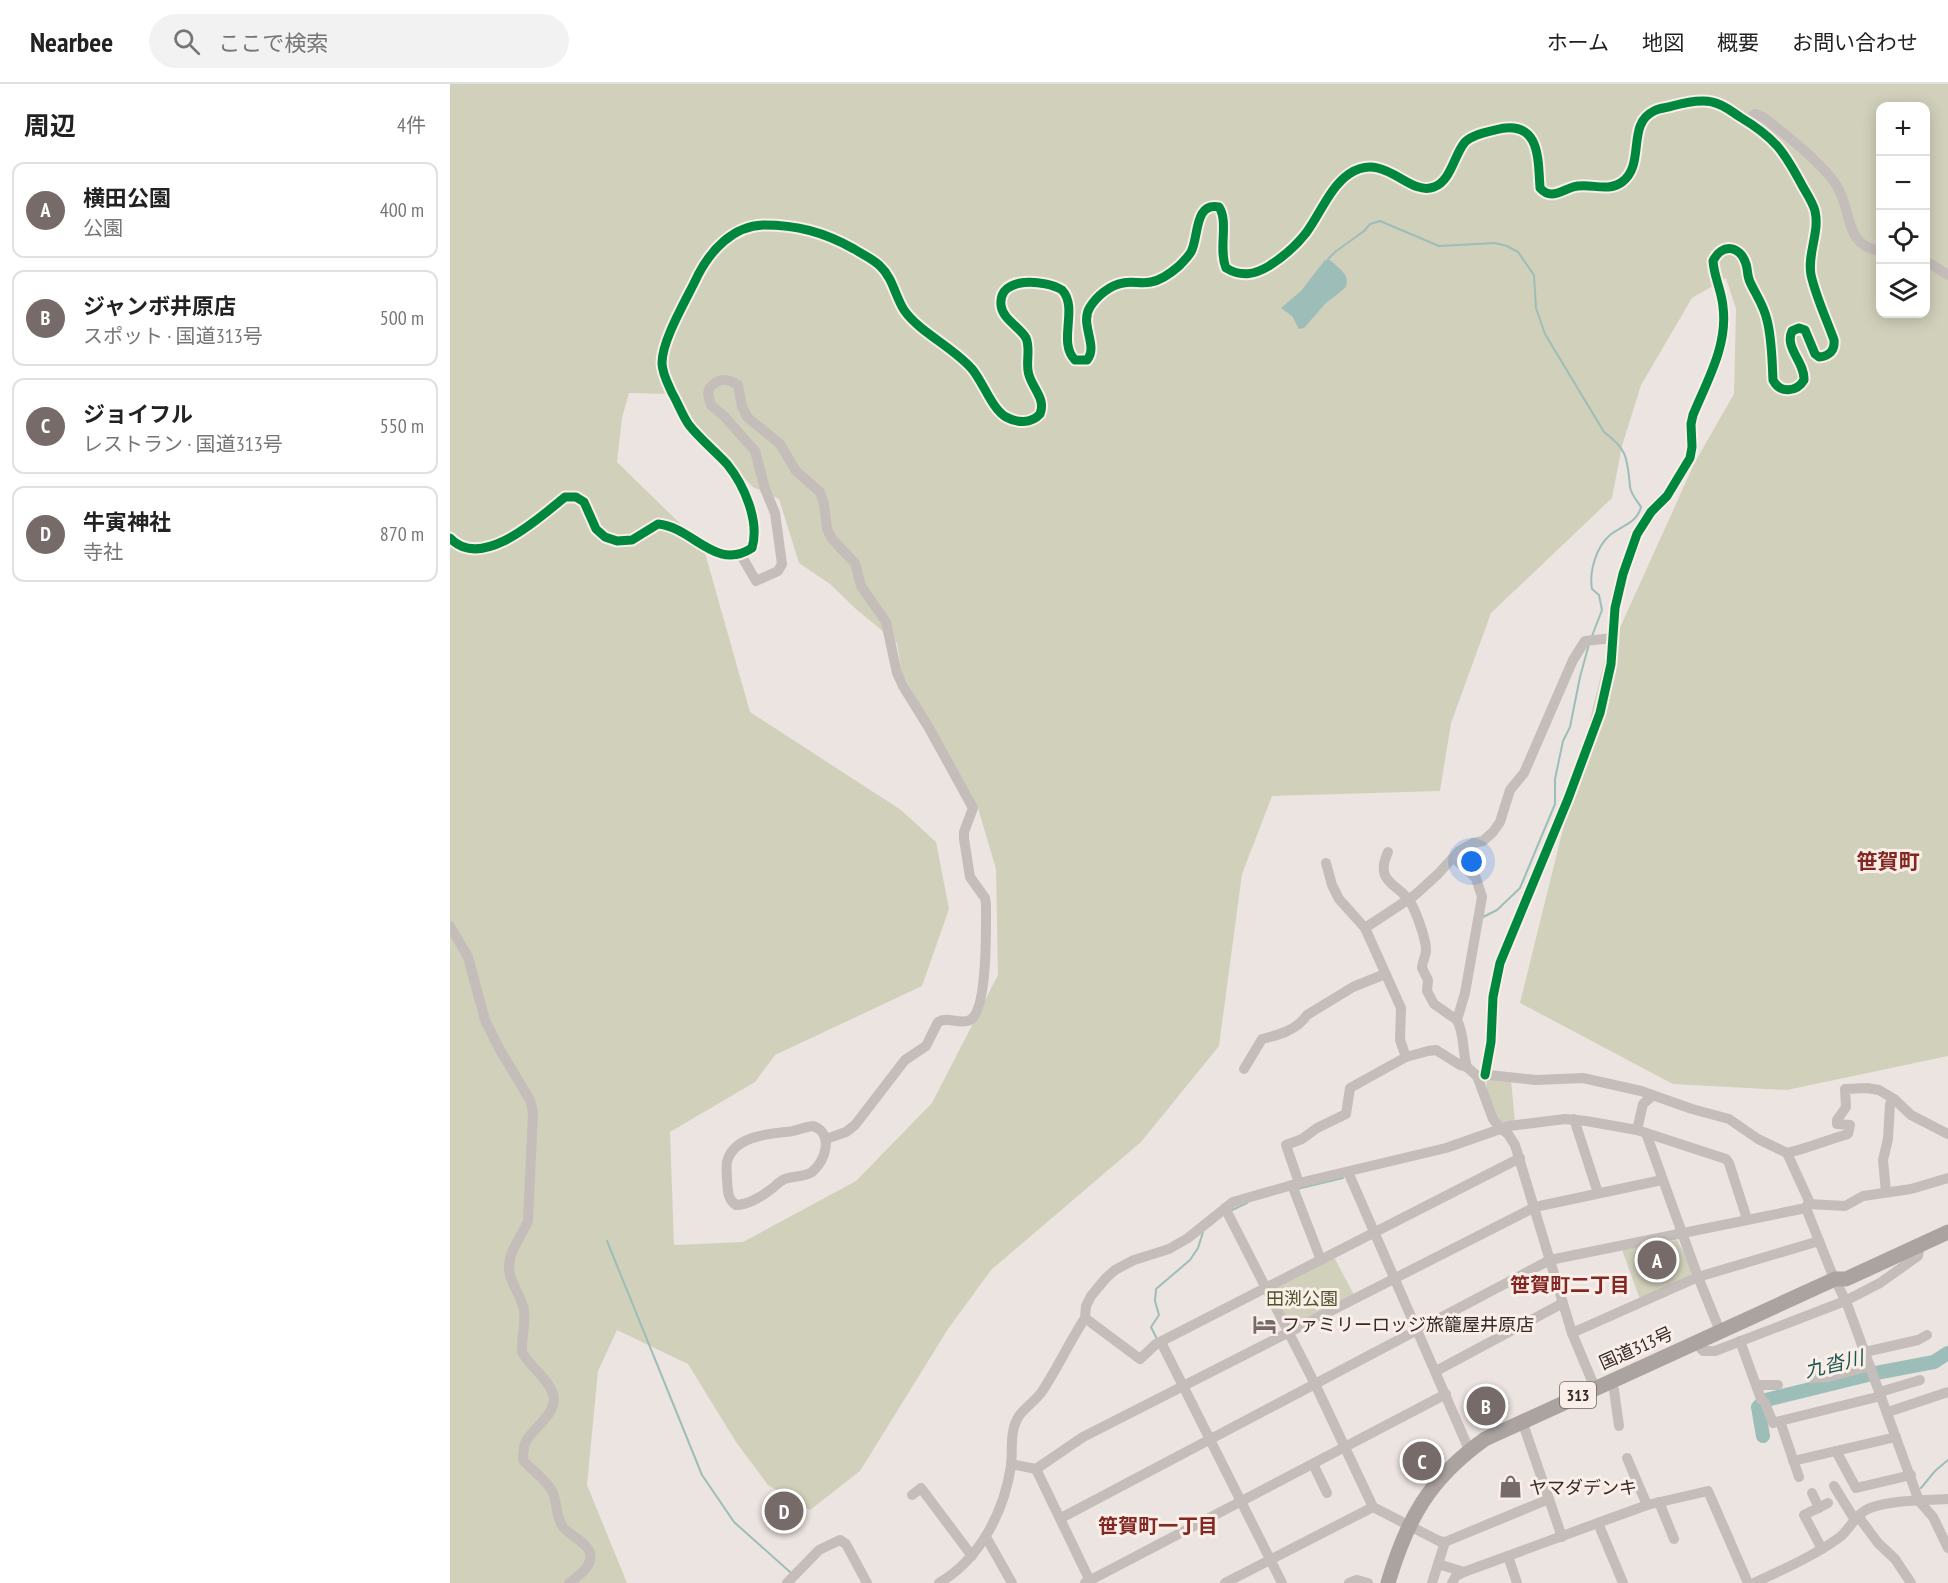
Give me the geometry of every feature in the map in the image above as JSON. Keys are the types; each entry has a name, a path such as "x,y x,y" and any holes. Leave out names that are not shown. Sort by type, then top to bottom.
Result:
{"highway":[{"name":"国道313号","path":"1835,1279 1840,1272 1948,1222"},
{"name":"国道313号","path":"1388,1583 1397,1553 1417,1509 1432,1487 1468,1451 1485,1439 1835,1279 1846,1279 1948,1232"}],"street":[{"path":"450,538 455,543 469,548 503,542 515,536 566,497 576,497 584,502 596,529 617,541 632,540 658,524 677,528 707,550 721,554 741,555 752,548 755,532 744,494 728,466 690,426 668,384 662,364 666,344 701,269 710,254 725,239 741,230 758,225 798,227 838,239 859,252 880,266 886,273 902,308 911,319 973,370 1000,412 1014,420 1029,421 1040,414 1042,402 1029,375 1027,341 1002,311 1000,305 1002,294 1012,285 1043,284 1062,290 1068,301 1069,351 1075,360 1087,360 1091,350 1086,319 1089,308 1096,299 1112,287 1123,283 1150,282 1163,278 1174,270 1190,254 1201,214 1205,208 1219,207 1223,213 1221,253 1226,268 1244,275 1256,273 1295,246 1343,179 1364,167 1386,170 1425,189 1434,187 1446,177 1466,142 1486,132 1507,127 1515,128 1526,134 1536,144 1540,188 1544,193 1551,195 1573,187 1609,188 1624,180 1632,171 1636,158 1638,129 1653,111 1681,104 1710,101 1722,105 1760,128 1780,147 1815,211 1810,267 1834,340 1834,348 1829,354 1820,357 1815,354 1805,330 1799,328 1792,331 1790,342 1802,366 1804,380 1799,388 1793,390 1781,389 1776,385 1773,380 1767,319 1748,277 1746,263 1733,249 1726,248 1719,251 1713,261 1723,306 1723,337 1693,415 1690,458 1667,496 1651,513 1637,534 1618,592 1611,664 1600,713 1568,799 1500,963 1493,997 1491,1042 1481,1076 1493,1119 1508,1134 1520,1158 1572,1333 1594,1388"},
{"path":"1747,120 1755,114 1763,117 1820,166 1840,192 1856,239 1864,247 1876,250"},
{"path":"1930,264 1948,275"},
{"path":"741,555 756,581 778,571 782,564 775,513 765,489 755,451 711,405 709,399 709,388 717,380 722,379 738,385 742,406 747,417 780,444 796,471 823,497 827,530 832,539 855,563 861,586 886,622 897,673 903,686 973,808 963,839 970,877 985,898 986,904 984,988 976,1014 964,1022 945,1019 938,1022 926,1046 905,1060 855,1125 846,1132 826,1139"},
{"path":"1365,928 1414,895 1431,881 1459,851 1473,843 1483,841 1492,832 1500,822 1509,790 1524,773 1573,660 1585,641 1613,638"},
{"path":"1388,852 1384,860 1384,877 1407,898 1416,913 1426,951 1422,968 1428,980 1427,991 1439,1009 1457,1020 1463,1032 1464,1058 1467,1066"},
{"path":"1454,858 1476,878 1482,897 1465,993 1457,1020"},
{"path":"1326,863 1332,885 1339,899 1365,928 1401,1008 1400,1040 1406,1057"},
{"path":"450,926 468,957 485,1020 530,1100 532,1112 528,1221 512,1251 509,1266 512,1281 524,1308 522,1352 526,1360 550,1386 554,1396 552,1410 527,1440 523,1449 523,1460 551,1488 558,1519 565,1529 587,1548 590,1554 589,1563 582,1573 569,1583"},
{"path":"1244,1070 1262,1039 1296,1027 1307,1015 1353,987 1385,974"},
{"path":"1321,1260 1295,1184 1286,1145 1302,1139 1317,1128 1343,1118 1348,1111 1350,1088 1406,1057 1432,1050 1467,1066 1481,1076 1536,1080 1583,1078 1624,1086 1729,1119 1758,1139 1787,1153 1819,1241 1845,1300 1888,1412 1919,1501 1933,1517 1948,1548"},
{"path":"1787,1153 1810,1148 1848,1134 1850,1125 1837,1124 1837,1120 1846,1107 1845,1089 1879,1090 1911,1114 1948,1134"},
{"path":"1652,1096 1642,1104 1642,1131 1720,1331"},
{"path":"1886,1192 1883,1160 1888,1139 1890,1104 1894,1099"},
{"path":"1574,1119 1598,1193"},
{"path":"940,1583 958,1571 986,1537 1005,1495 1011,1464 1012,1440 1019,1416 1044,1388 1085,1318 1086,1306 1091,1296 1114,1270 1134,1260 1169,1249 1188,1238 1225,1208 1241,1199 1446,1148 1500,1128 1574,1119 1642,1131 1726,1159 1747,1219"},
{"path":"807,1126 819,1128 826,1139 822,1160 812,1172 800,1178 785,1179 766,1193 741,1205 736,1205 729,1199 727,1163 730,1154 738,1146 761,1134 786,1132 807,1126"},
{"path":"1085,1318 1140,1359 1156,1344 1520,1158"},
{"path":"1348,1172 1436,1371 1468,1451"},
{"path":"1061,1518 1551,1260 1807,1206 1845,1206 1859,1197 1911,1189 1948,1178"},
{"path":"1011,1464 1036,1469 1083,1437 1535,1207 1662,1180"},
{"path":"1225,1208 1315,1384 1374,1507 1445,1542 1549,1499"},
{"path":"1572,1333 1698,1277 1819,1241"},
{"path":"1695,1342 1703,1351 1712,1352 1845,1300 1880,1283 1918,1256 1920,1244"},
{"path":"1436,1371 1563,1303"},
{"path":"1865,1352 1918,1341 1927,1335"},
{"path":"1740,1341 1753,1380 1773,1423 1881,1394 1920,1380"},
{"path":"1161,1342 1282,1583"},
{"path":"1810,1378 1872,1372"},
{"path":"1610,1381 1614,1390 1619,1426"},
{"path":"1757,1385 1778,1385"},
{"path":"1888,1412 1948,1392"},
{"path":"1036,1469 1061,1518 1089,1582 1446,1395"},
{"path":"1522,1421 1561,1533"},
{"path":"1780,1421 1799,1477"},
{"path":"1793,1461 1896,1437"},
{"path":"1836,1451 1856,1488 1911,1475"},
{"path":"1627,1458 1647,1504"},
{"path":"1313,1464 1327,1493"},
{"path":"1834,1486 1856,1518 1878,1544 1895,1559 1911,1583"},
{"path":"912,1496 921,1488 972,1556"},
{"path":"1452,1583 1456,1576 1464,1572 1561,1533 1598,1523 1647,1504 1708,1491 1748,1583"},
{"path":"1812,1493 1823,1505 1804,1515 1822,1549"},
{"path":"1754,1583 1822,1549 1842,1535 1865,1510 1879,1505 1948,1499"},
{"path":"1659,1502 1674,1539"},
{"path":"1225,1583 1374,1507"},
{"path":"1598,1523 1623,1583"},
{"path":"986,1537 1012,1583"},
{"path":"787,1583 819,1550 840,1540 846,1544 867,1583"},
{"path":"1432,1583 1445,1542"},
{"path":"1508,1556 1518,1583"},
{"path":"1438,1564 1464,1572"},
{"path":"1349,1583 1357,1580 1368,1583"}],"green space":[{"path":"450,84 1948,84 1948,1056 1787,1090 1673,1084 1520,1003 1604,663 1695,462 1734,394 1736,309 1726,278 1692,298 1641,385 1622,446 1612,498 1491,613 1451,723 1440,791 1272,796 1242,874 1219,1046 1141,1142 991,1270 948,1329 860,1471 810,1510 768,1485 736,1442 688,1364 617,1330 598,1371 587,1485 627,1583 450,1583","holes":["629,393 670,394 701,435 753,487 779,499 799,563 830,584 897,643 902,673 978,808 996,869 998,975 932,1103 856,1181 743,1242 674,1245 670,1132 755,1082 775,1055 922,986 949,909 936,842 901,810 750,712 703,546 617,462 622,418"]},
{"path":"1486,1078 1511,1081 1515,1122 1499,1121 1487,1091"},
{"path":"1677,1240 1693,1270 1690,1276 1640,1299 1622,1250"},
{"name":"田渕公園","path":"1334,1257 1354,1295 1290,1326 1273,1291 1274,1288"}],"water":[{"path":"1325,260 1330,260 1343,272 1347,283 1345,288 1325,304 1304,328 1299,329 1292,316 1281,308 1301,291"}],"waterway":[{"path":"1328,259 1370,224 1380,221 1439,246 1495,243 1518,252 1534,275 1536,308 1545,334 1604,432 1618,444 1625,455 1631,491 1641,507 1636,517 1610,535 1597,553 1591,582 1592,589 1599,595 1602,610 1592,636"},
{"path":"1483,917 1497,910 1520,888 1555,804 1555,779 1563,741 1570,727 1589,644"},
{"path":"1297,1189 1343,1178"},
{"path":"1232,1210 1247,1203"},
{"path":"1157,1339 1151,1327 1159,1315 1155,1301 1156,1289 1190,1260 1198,1248 1203,1232"},
{"path":"607,1241 702,1475 734,1522 790,1572"},
{"name":"九沓川","path":"1763,1436 1758,1407 1766,1400 1876,1373 1934,1362 1948,1353"},
{"path":"1921,1488 1948,1460"}],"cycle path":[{"path":"450,538 463,547 478,549 494,545 526,528 565,497 576,497 584,502 596,529 605,537 617,541 632,540 658,524 682,532 715,552 727,555 739,554 752,548 754,538 752,515 739,482 727,464 689,425 667,382 662,363 671,330 703,266 724,241 752,226 787,226 821,234 843,243 874,261 888,276 901,305 910,318 972,369 1001,413 1010,419 1024,422 1040,414 1041,404 1028,371 1026,338 1002,310 1002,295 1015,284 1035,282 1062,290 1069,306 1067,335 1070,353 1075,360 1087,360 1091,348 1087,314 1093,303 1113,286 1126,282 1155,281 1176,269 1191,252 1201,215 1211,207 1219,207 1222,213 1223,253 1226,268 1242,274 1253,273 1269,266 1294,247 1342,179 1362,168 1374,167 1385,170 1415,186 1434,187 1440,184 1448,174 1465,142 1483,133 1510,128 1521,130 1534,143 1540,188 1544,192 1552,194 1579,186 1610,187 1622,182 1629,174 1641,125 1654,111 1697,101 1707,101 1723,106 1762,132 1778,146 1813,205 1816,227 1810,267 1811,275 1834,340 1834,347 1829,354 1819,357 1815,354 1805,330 1799,328 1792,331 1791,343 1804,380 1797,387 1788,390 1776,385 1773,380 1769,327 1762,305 1749,280 1747,266 1740,253 1735,250 1726,249 1717,255 1713,261 1724,321 1715,362 1693,415 1690,458 1667,496 1651,512 1637,534 1623,574 1615,608 1611,664 1600,713 1568,799 1500,963 1493,997 1491,1042 1485,1075"}],"place":[{"name":"横田公園","path":"1657,1260"},
{"name":"ファミリーロッジ旅籠屋井原店","path":"1264,1324"},
{"name":"ジャンボ井原店","path":"1486,1406"},
{"name":"ジョイフル","path":"1422,1461"},
{"name":"ヤマダデンキ","path":"1511,1487"},
{"name":"牛寅神社","path":"784,1511"}],"district":[{"name":"笹賀町","path":"1888,861"},
{"name":"笹賀町二丁目","path":"1570,1285"},
{"name":"笹賀町一丁目","path":"1158,1526"}]}
